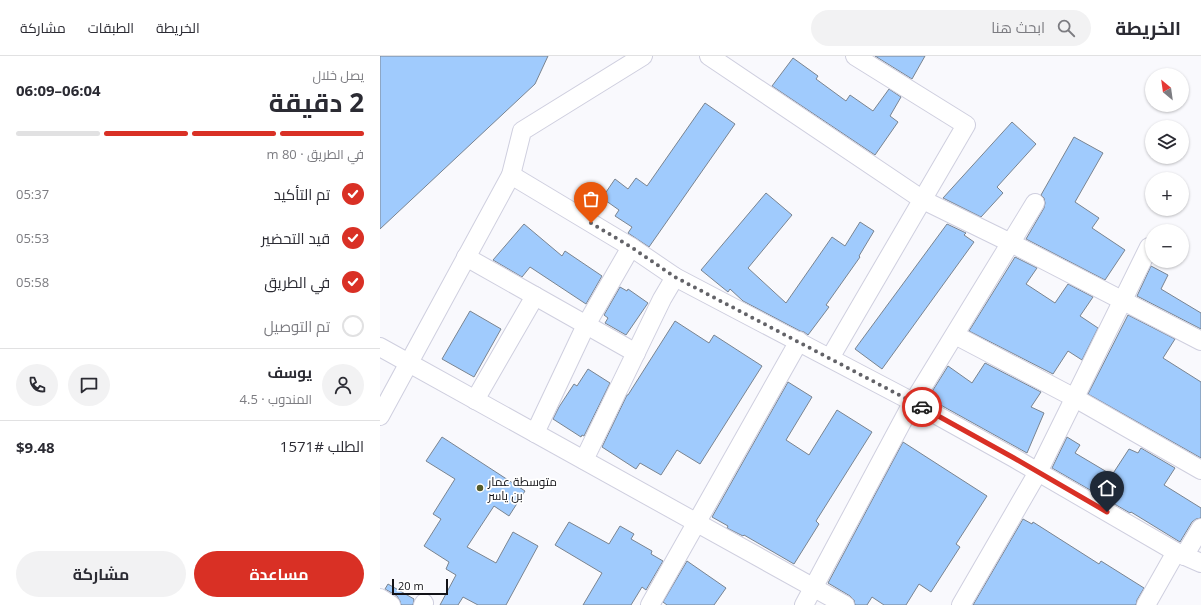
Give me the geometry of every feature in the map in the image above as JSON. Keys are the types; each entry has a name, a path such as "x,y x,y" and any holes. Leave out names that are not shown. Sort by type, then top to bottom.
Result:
{"street":[{"path":"380,416 511,175 522,130 643,56"},
{"path":"709,56 923,200 1011,243 1201,341"},
{"path":"830,358 966,125 855,56"},
{"path":"511,175 631,247 675,277 913,402 1180,554 1201,563"},
{"path":"804,605 913,402 1035,203"},
{"path":"535,433 586,325 631,247"},
{"path":"960,605 1038,472 1145,255"},
{"path":"466,257 636,353"},
{"path":"584,460 662,299 675,277"},
{"path":"475,400 535,296"},
{"path":"954,335 1075,398 1201,470"},
{"path":"650,605 799,342"},
{"path":"380,348 845,605"},
{"path":"1146,605 1180,554 1201,528"},
{"path":"380,598 391,605"}],"building":[{"path":"380,56 548,56 535,84 380,229"},
{"path":"875,56 925,56 912,79"},
{"path":"793,58 818,76 816,79 846,101 850,95 873,111 889,89 901,97 890,116 898,122 875,155 772,86"},
{"path":"705,103 735,124 649,247 628,233 632,227 615,216 619,210 602,198 615,179 628,189 636,178 647,186"},
{"path":"1012,122 1036,144 997,187 1003,193 981,217 943,198"},
{"path":"1074,137 1103,153 1075,202 1099,218 1092,228 1125,250 1105,280 1026,239 1044,208 1044,198 1041,195"},
{"path":"766,193 792,215 748,268 786,303 832,237 845,246 860,222 874,231 859,256 860,257 826,305 829,307 808,335 743,301 730,289 728,292 701,270"},
{"path":"524,224 562,256 565,251 602,276 586,304 530,267 522,277 493,260"},
{"path":"947,224 966,233 964,235 974,242 882,369 855,349"},
{"path":"1015,257 1037,268 1026,284 1055,303 1068,284 1093,297 1080,316 1098,328 1082,360 1068,351 1053,374 969,331"},
{"path":"1150,268 1155,268 1168,275 1161,289 1201,313 1201,329 1137,296"},
{"path":"620,287 627,291 628,289 648,303 626,335 605,323 608,318 604,315"},
{"path":"470,311 501,329 474,377 442,359"},
{"path":"1128,315 1175,339 1163,358 1201,382 1201,458 1088,394"},
{"path":"675,321 709,343 714,335 762,366 700,464 677,450 661,475 640,463 636,469 602,447 627,395"},
{"path":"985,363 1041,392 1031,407 1044,413 1027,453 928,398 948,366 972,383"},
{"path":"588,369 610,383 584,436 582,435 581,437 553,419 574,384 577,386"},
{"path":"788,382 812,397 786,440 809,455 837,410 872,432 816,521 819,524 794,564 744,535 743,536 727,528 728,526 712,517"},
{"path":"442,437 525,491 509,516 494,506 467,547 496,563 513,532 538,546 506,605 478,605 463,597 458,605 440,605 456,575 446,569 449,562 424,546 441,519 433,514 455,479 426,461"},
{"path":"1067,437 1080,445 1075,453 1112,475 1129,449 1138,453 1141,448 1175,468 1164,485 1201,508 1201,518 1192,522 1180,542 1131,512 1130,513 1052,468"},
{"path":"903,442 987,496 956,544 960,547 931,592 919,584 906,605 884,605 872,597 867,605 855,605 854,600 850,596 828,583"},
{"path":"1023,519 1032,524 1033,522 1099,564 1101,561 1144,588 1137,600 1136,605 973,605"},
{"path":"569,522 609,544 620,526 634,534 631,539 652,551 651,554 663,561 646,590 642,587 631,605 583,605 602,573 555,545"},
{"path":"687,561 726,588 714,605 667,605 663,602"},
{"path":"388,584 414,599 413,605 401,605 397,596 385,589"}],"way so far":[{"path":"591,223 631,247 675,277 922,407"}],"place":[{"name":"متوسطة عمار بن ياسر","path":"480,488"}],"route":[{"path":"922,407 1107,512"}]}
